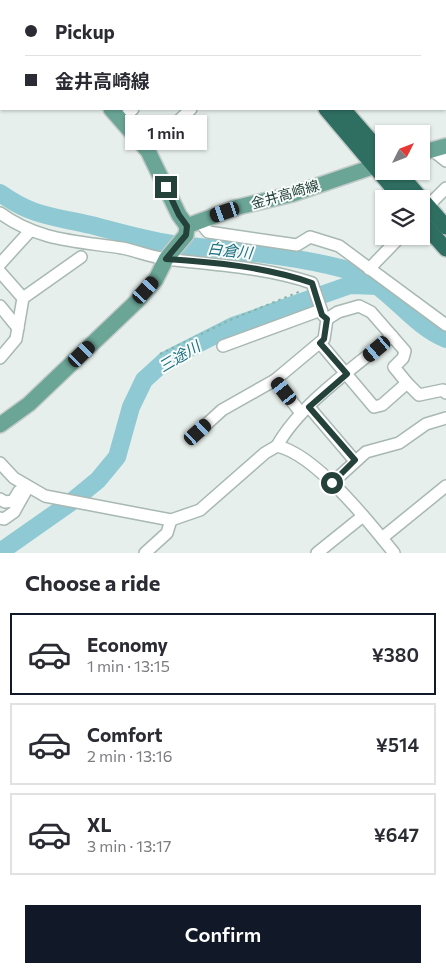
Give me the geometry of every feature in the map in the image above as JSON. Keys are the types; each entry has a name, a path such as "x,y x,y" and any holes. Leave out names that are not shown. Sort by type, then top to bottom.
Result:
{"highway":[{"path":"327,110 375,157"},
{"path":"344,110 375,155"},
{"path":"405,180 414,190"},
{"path":"430,208 446,227"},
{"path":"430,231 446,249"}],"main road":[{"path":"1,422 29,404 136,302 156,279 168,257 191,228 179,215 148,151 116,114"},
{"name":"金井高崎線","path":"191,228 238,207 293,194 375,164"}],"street":[{"path":"116,114 130,110"},
{"path":"159,139 190,110"},
{"path":"433,150 446,161"},
{"path":"430,204 446,188"},
{"path":"0,213 18,226 30,231 78,244 124,249 291,276 312,283 322,310 324,339 275,380 222,410 198,432"},
{"path":"191,228 297,245 310,237 339,246 446,325"},
{"path":"0,264 30,231"},
{"path":"369,269 392,245"},
{"path":"0,358 16,338 23,298 80,257"},
{"path":"0,272 23,298"},
{"path":"0,306 18,328"},
{"path":"223,346 322,310 338,312 359,306 371,312 405,352 403,358 394,367 407,383 419,395 443,390 446,393"},
{"path":"0,463 26,485 45,496 171,520 200,510 265,453 277,446 285,431 305,410 392,336"},
{"path":"320,343 374,407 382,405 407,383"},
{"path":"275,380 355,460"},
{"path":"332,483 366,452 399,443 426,424 446,418"},
{"path":"277,446 288,448 332,483 394,553"},
{"path":"0,499 4,502 13,501 26,485"},
{"path":"0,518 4,519 14,512 26,485"},
{"path":"382,538 444,491"},
{"path":"318,553 363,516"},
{"path":"145,553 167,533 171,520"}],"path":[{"path":"160,354 228,321 313,287"}],"waterway":[{"name":"白倉川","path":"0,193 23,207 44,215 132,236 172,244 280,256 344,269 373,283 420,323 446,339"},
{"name":"三途川","path":"0,552 70,503 98,480 117,457 131,407 144,380 166,360 233,326 350,285 380,286"}],"route":[{"path":"166,187 179,215 187,226 186,235 166,259 198,261 291,276 312,283 322,315 327,319 324,339 320,343 347,374 309,407 355,460 332,483"}]}
